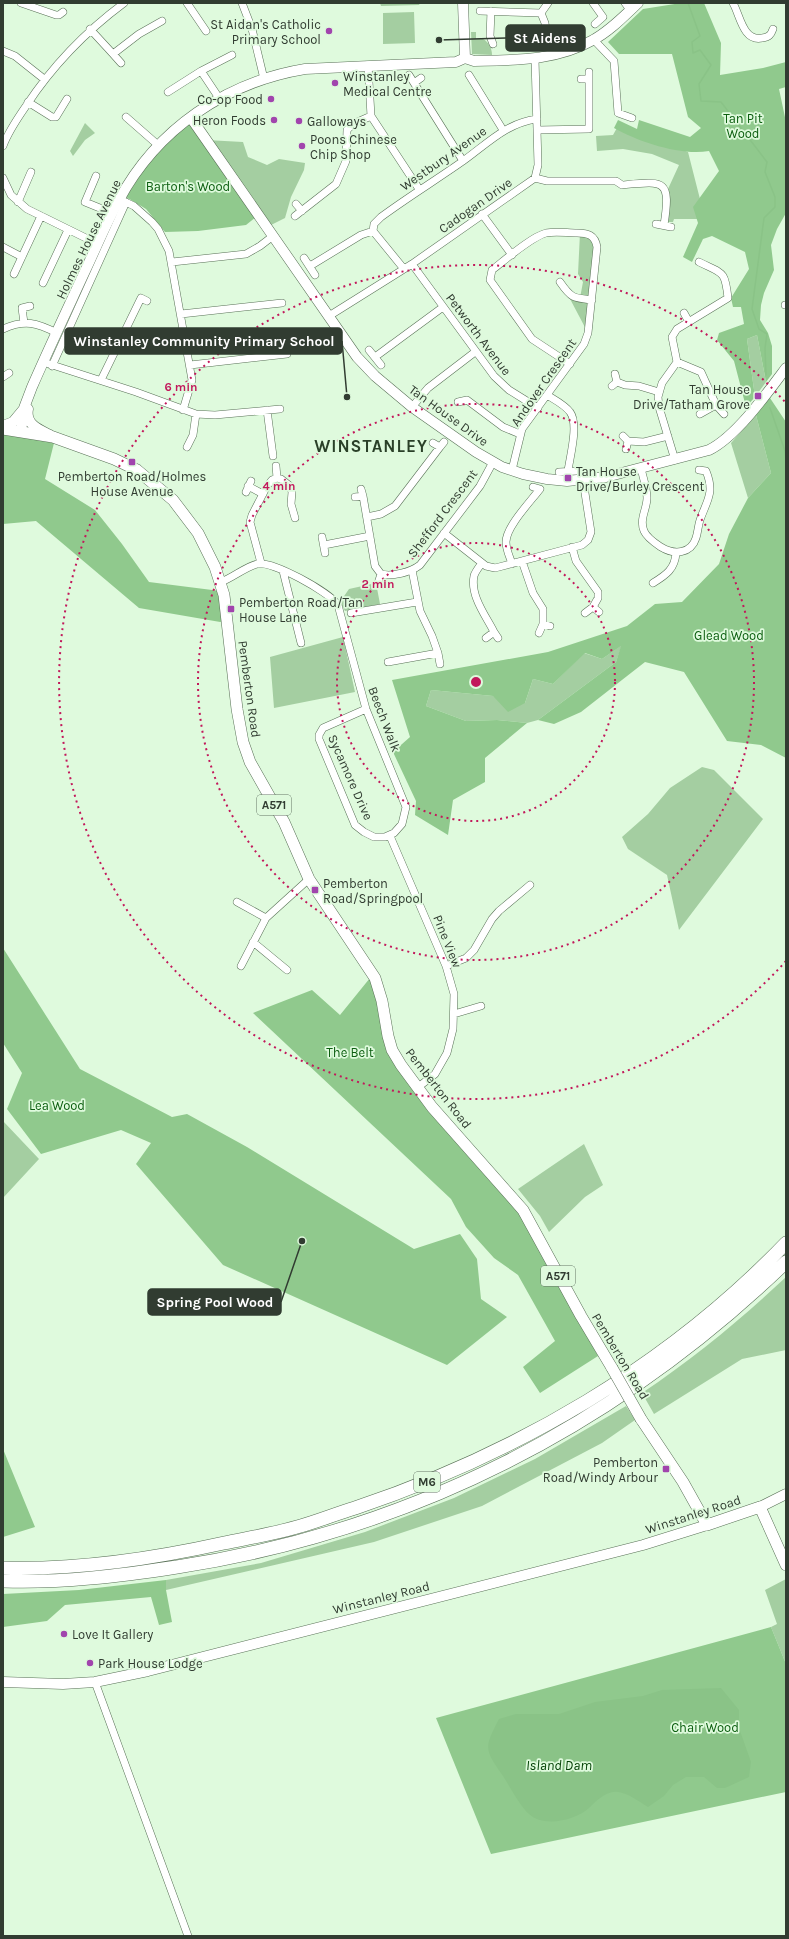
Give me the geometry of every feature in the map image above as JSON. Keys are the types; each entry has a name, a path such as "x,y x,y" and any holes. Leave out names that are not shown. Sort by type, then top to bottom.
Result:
{"highway":[{"name":"M6","path":"3,1568 35,1569 104,1563 190,1551 297,1527 410,1489 526,1436 614,1385 692,1329 763,1267 786,1243"},
{"name":"M6","path":"3,1581 35,1582 117,1576 217,1561 282,1547 370,1520 455,1487 542,1445 619,1398 671,1361 744,1303 786,1262"}],"main road":[{"name":"Pemberton Road","path":"3,428 53,437 114,459 137,470 149,478 173,500 198,533 221,582 226,607 237,709 243,742 250,762 284,822 309,880 375,978 382,1001 392,1050 417,1088 523,1210 580,1316 641,1419 683,1482 707,1526"},
{"name":"Winstanley Road","path":"707,1526 760,1507"},
{"path":"760,1507 786,1565"}],"street":[{"path":"3,146 28,102 44,79 90,29 124,3"},
{"path":"188,3 206,30"},
{"path":"242,3 252,29 264,79"},
{"path":"463,3 466,58"},
{"path":"541,13 548,3"},
{"path":"593,3 603,17 595,24"},
{"name":"Holmes House Avenue","path":"21,432 24,408 32,387 48,364 57,333 112,213 123,201 142,164 158,145 179,125 219,98 264,79 305,69 456,62 466,58 474,61 535,58 564,53 594,40 613,27 627,7 638,3"},
{"path":"733,3 745,29 753,38 759,39 767,37 771,35 773,29"},
{"path":"26,4 56,15 64,12"},
{"path":"480,11 541,13"},
{"path":"491,11 487,36 493,44"},
{"path":"541,13 546,23 543,34 548,45"},
{"path":"113,54 138,34 161,21"},
{"path":"90,29 121,63"},
{"path":"594,40 614,61 618,113 632,118"},
{"path":"3,51 15,56 44,79"},
{"path":"168,92 201,71 232,55"},
{"path":"535,58 538,130 538,165 535,178 547,181 616,181 622,185 652,182 660,184 666,189 667,198 660,225 671,227"},
{"path":"368,65 371,116 419,189"},
{"path":"201,71 219,98"},
{"path":"409,75 463,161"},
{"path":"479,76 471,78 503,130"},
{"path":"538,130 589,129 586,77"},
{"path":"414,83 421,78"},
{"path":"28,102 52,117 56,117 67,98"},
{"path":"295,216 336,184 346,161 347,130 353,124 371,116"},
{"path":"126,118 158,145"},
{"name":"Tan House Drive","path":"191,118 329,316 366,366 412,407 492,462 512,470 547,479 583,480 606,477 709,450 723,442 754,408 786,368"},
{"name":"Westbury Avenue","path":"373,231 374,224 381,217 419,189 463,161 503,130 523,121 537,120"},
{"path":"18,202 31,172"},
{"path":"96,176 85,202 112,213"},
{"path":"3,178 9,191 18,202 22,210 41,216 98,244"},
{"name":"Cadogan Drive","path":"329,316 412,264 535,178"},
{"path":"182,410 191,387 190,365 172,262 165,241 158,229 141,211 123,201 48,364 101,380 182,410 196,414 215,415 280,409"},
{"path":"296,204 302,210"},
{"path":"482,214 512,255"},
{"path":"14,274 41,216"},
{"path":"43,283 68,230"},
{"path":"310,266 362,235 373,231 404,269"},
{"name":"Andover Crescent","path":"512,470 520,434 547,395 570,364 587,340 597,247 595,238 589,234 547,233 541,235 492,270 490,280 532,339 570,364"},
{"path":"172,262 246,254 273,236"},
{"path":"3,247 22,257"},
{"path":"304,258 316,275"},
{"path":"675,460 659,407 659,392 662,383 677,362 672,337 675,331 730,299 726,279 722,274 699,262"},
{"name":"Petworth Avenue","path":"412,264 475,352 501,384 538,408"},
{"path":"560,282 569,295 575,298 592,300"},
{"path":"101,380 141,298 147,301"},
{"path":"181,314 282,303"},
{"path":"24,323 19,307 30,306"},
{"path":"375,357 443,307"},
{"path":"684,313 689,322"},
{"path":"3,329 24,323 41,325 57,333"},
{"path":"369,350 381,365"},
{"path":"412,407 428,388 475,352"},
{"path":"190,365 287,354"},
{"path":"677,362 701,372 716,405 724,414"},
{"path":"615,374 614,384 639,386 659,392"},
{"path":"32,387 27,414 29,421 37,429 53,437"},
{"path":"547,395 565,408 573,417 574,429 568,471"},
{"path":"458,402 467,400 503,427 520,434"},
{"path":"700,414 716,405"},
{"path":"3,428 13,422 24,408"},
{"path":"267,410 273,456"},
{"path":"187,447 193,435 196,414"},
{"path":"626,442 644,442 668,436"},
{"path":"367,516 380,514 395,506 442,445 433,443"},
{"name":"Shefford Crescent","path":"381,574 386,575 412,570 423,561 480,486 492,462"},
{"path":"276,466 277,478"},
{"path":"641,468 647,495 643,517 643,529 649,538 660,547 676,553 689,548 696,540 699,523 708,502 711,487 705,469"},
{"path":"559,472 577,471"},
{"path":"261,563 250,522 252,515 270,482 277,478"},
{"path":"277,478 285,481 292,489 291,504 295,518"},
{"path":"444,533 482,563 495,568 586,542 591,532 583,480"},
{"path":"248,486 263,494"},
{"path":"512,564 507,546 507,538 515,522 540,489 533,487"},
{"path":"355,498 362,492 375,566 381,574 378,583"},
{"path":"324,546 370,536"},
{"path":"322,537 325,553"},
{"path":"572,547 576,560 598,592 596,610 585,613"},
{"path":"653,583 663,581 670,572 674,564 676,553"},
{"path":"522,561 531,588 543,609 546,625 539,633"},
{"path":"221,582 254,564 261,563 284,571 301,643"},
{"path":"482,563 474,576 475,593 477,601 496,635 486,638"},
{"path":"412,570 418,602 423,618 438,652 440,664"},
{"name":"Beech Walk","path":"284,571 328,595 338,605 366,709 406,807 402,824 390,836"},
{"path":"351,613 418,602"},
{"path":"388,662 438,652"},
{"name":"Sycamore Drive","path":"366,709 323,728 319,735 319,739 355,825 369,835 380,837 390,836"},
{"name":"Pine View","path":"390,836 446,966 454,994 454,1014 450,1041 443,1062 435,1074 417,1088"},
{"path":"241,966 266,918 309,880"},
{"path":"446,966 466,958 474,950 492,919 499,911 530,885"},
{"path":"237,902 266,918"},
{"path":"253,942 287,970"},
{"path":"454,1014 481,1006"},
{"path":"760,1507 786,1494"},
{"name":"Winstanley Road","path":"3,1682 63,1684 95,1682 148,1671 643,1545 707,1526"},
{"path":"95,1682 188,1936"}],"shaded area":[{"path":"380,3 420,3 419,5 381,6"},
{"path":"414,12 415,43 383,44 383,13"},
{"path":"471,32 476,32 476,39 483,39 487,42 491,48 492,55 472,54"},
{"path":"85,123 95,133 85,140 73,156 70,151"},
{"path":"618,126 688,152 702,207 701,219 674,219 673,222 666,222 670,198 668,189 679,165 652,154 623,149 597,151 596,136 613,135"},
{"path":"206,140 243,142 248,157 267,165 279,159 305,163 304,170 291,197 285,218 267,227"},
{"path":"580,233 595,238 588,333 569,297 580,298 583,282 578,274"},
{"path":"757,335 766,382 755,397 747,339"},
{"path":"756,415 771,473 748,498 731,443"},
{"path":"376,583 380,604 345,611 340,602 349,589"},
{"path":"343,637 355,692 274,708 270,657"},
{"path":"622,645 616,662 538,720 527,723 497,720 466,721 426,706 431,690 493,696 525,703 533,679 553,684 584,653 602,659"},
{"path":"702,767 714,770 763,819 679,930 667,875 628,849 622,837 648,814 670,788"},
{"path":"3,1121 39,1159 3,1198"},
{"path":"584,1144 603,1185 585,1197 549,1232 540,1216 518,1189"},
{"path":"786,1277 786,1350 742,1359 654,1414 642,1393 716,1338"},
{"path":"626,1406 635,1420 602,1443 482,1506 374,1542 166,1590 166,1580 261,1563 365,1532 454,1498 535,1459"},
{"path":"786,1579 786,1664 771,1627 777,1624 765,1590"}],"green space":[{"name":"Tan Pit Wood","path":"681,3 704,3 721,43 720,75 763,68 786,62 786,87 779,89 786,122 786,213 777,229 771,245 774,270 764,293 761,305 760,320 768,333 772,346 772,374 766,382 757,335 747,339 755,397 746,407 734,361 717,340 719,333 744,324 741,307 733,307 731,298 749,269 745,252 712,236 703,239 692,262 683,257 698,223 693,207 719,171 709,151 698,152 673,150 660,147 635,138 614,128 618,120 637,129 639,120 690,137 701,128 688,117 672,54 619,54 608,42 643,9"},
{"name":"Barton's Wood","path":"195,118 261,213 246,225 198,231 165,232 146,209 126,197 157,150"},
{"name":"Glead Wood","path":"770,398 786,422 786,758 761,745 727,741 684,672 645,662 581,712 554,724 538,720 616,662 621,646 602,659 585,653 553,684 533,679 525,703 508,712 493,696 431,690 426,706 466,721 497,720 527,723 485,758 485,782 453,800 448,835 415,815 416,801 393,752 410,737 392,680 548,652 627,626 655,604 682,602 719,564 729,534 748,498 771,473 756,415"},
{"path":"3,434 54,443 45,479 95,510 122,544 149,582 220,591 226,623 139,608 36,521 3,524"},
{"name":"Lea Wood","path":"3,948 80,1069 172,1117 187,1114 247,1147 414,1249 460,1234 477,1259 481,1299 507,1317 447,1365 223,1265 136,1164 151,1143 121,1130 41,1154 7,1109 22,1073 3,1043"},
{"name":"The Belt","path":"370,978 375,988 393,1059 520,1210 598,1356 540,1393 523,1367 555,1341 518,1275 494,1258 466,1227 451,1199 253,1013 312,990 340,1015"},
{"path":"3,1449 35,1527 3,1537"},
{"path":"166,1580 166,1590 172,1622 159,1625 151,1597 65,1605 47,1621 3,1627 3,1594 79,1590"},
{"name":"Chair Wood","path":"771,1627 786,1664 786,1792 491,1854 436,1718"}],"water":[{"name":"Island Dam","path":"721,1688 739,1710 739,1728 751,1762 749,1777 725,1788 717,1788 704,1777 686,1777 673,1785 664,1796 648,1807 626,1794 614,1792 606,1794 589,1808 576,1816 560,1821 543,1821 529,1814 522,1806 489,1754 488,1748 491,1736 499,1719 516,1714 559,1714 595,1702 643,1696 662,1690"}],"waterway":[{"path":"688,3 700,36 692,42 693,53 700,50 711,65 699,84 701,101 721,102 767,162 765,172 775,197 775,207 764,218 752,309 759,329 767,334 765,348 766,375"},
{"path":"770,408 785,451 786,460"}],"place":[{"name":"St Aidan's Catholic Primary School","path":"329,31"},
{"name":"St Aidens","path":"439,40"},
{"name":"Winstanley Medical Centre","path":"335,83"},
{"name":"Co-op Food","path":"271,99"},
{"name":"Heron Foods","path":"274,120"},
{"name":"Galloways","path":"299,121"},
{"name":"Poons Chinese Chip Shop","path":"302,146"},
{"name":"Tan House Drive/Tatham Grove","path":"758,396"},
{"name":"Winstanley Community Primary School","path":"347,397"},
{"name":"Pemberton Road/Holmes House Avenue","path":"132,462"},
{"name":"Tan House Drive/Burley Crescent","path":"568,478"},
{"name":"Pemberton Road/Tan House Lane","path":"231,609"},
{"name":"Pemberton Road/Springpool","path":"315,890"},
{"name":"Spring Pool Wood","path":"302,1241"},
{"name":"Pemberton Road/Windy Arbour","path":"666,1469"},
{"name":"Love It Gallery","path":"64,1634"},
{"name":"Park House Lodge","path":"90,1663"}],"district":[{"name":"WINSTANLEY","path":"371,446"}]}
